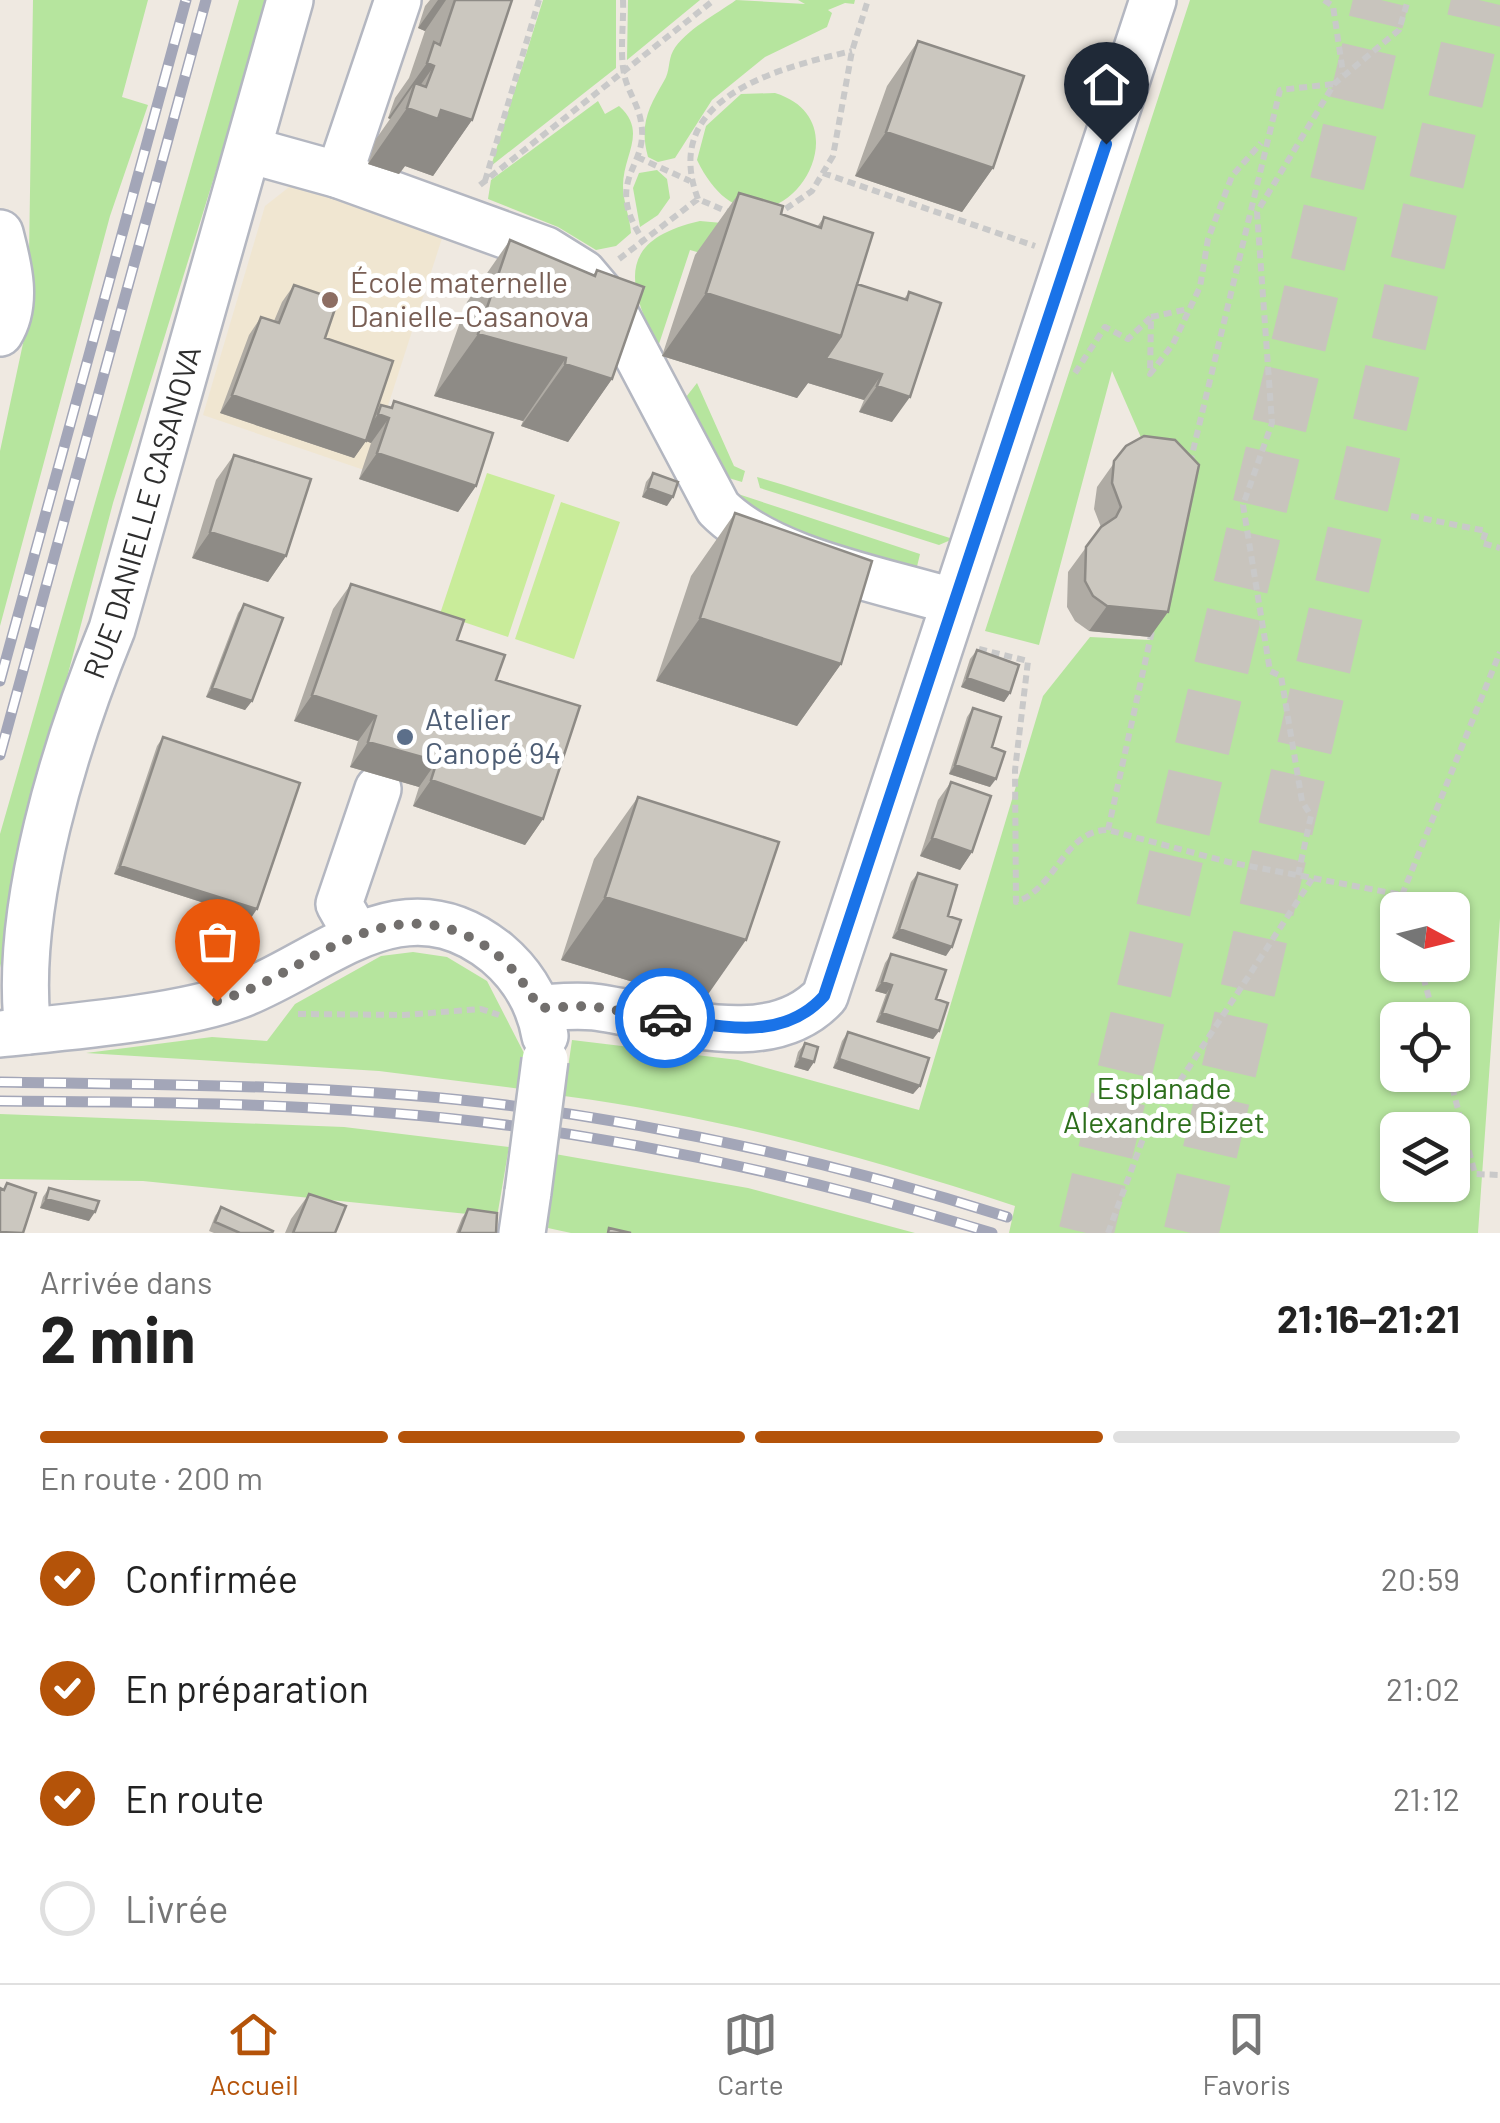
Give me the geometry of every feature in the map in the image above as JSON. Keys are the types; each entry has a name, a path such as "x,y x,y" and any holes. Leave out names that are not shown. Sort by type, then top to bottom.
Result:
{"street":[{"name":"RUE DANIELLE CASANOVA","path":"14,1032 30,925 74,722 112,629 290,0"},
{"path":"339,175 398,0"},
{"path":"520,1012 589,1006 748,1029 780,1024 814,1007 831,979 959,623 1153,0"},
{"path":"249,150 339,175 546,250 584,273 611,306 718,508 737,526 959,623"},
{"path":"0,233 12,276 6,324 0,333"},
{"path":"356,934 339,904 378,788"},
{"path":"14,1032 194,1007 240,995 356,934 404,921 438,924 482,941 520,975 520,1012 545,1060 525,1212"}],"path":[{"path":"485,182 538,0"},
{"path":"624,0 624,75 642,125 637,157 625,182 635,228 644,240"},
{"path":"469,194 714,0"},
{"path":"764,216 777,216 812,191 832,156 852,51 868,0"},
{"path":"1324,0 1333,6 1343,74"},
{"path":"1298,876 1311,816 1302,801 1281,676 1270,672 1242,505 1272,424 1257,212 1334,84 1399,30 1408,0"},
{"path":"750,216 733,214 698,199 691,182 691,159 709,108 736,89 852,51"},
{"path":"1190,467 1265,139 1280,90 1334,84"},
{"path":"1151,316 1150,374 1173,344 1200,287 1208,239 1232,176 1265,139"},
{"path":"637,157 691,182"},
{"path":"823,173 1038,246"},
{"path":"606,269 698,199"},
{"path":"1062,376 1071,378 1105,328 1128,340 1151,316 1188,309"},
{"path":"1411,516 1486,532 1482,543 1500,548"},
{"path":"1108,830 1155,618"},
{"path":"959,623 1028,661 1015,770 1016,902 1041,890 1080,837 1092,830 1108,830 1298,876 1385,892"},
{"path":"1403,892 1500,652"},
{"path":"1108,1233 1144,1136 1312,879"},
{"path":"295,1014 520,1012"},
{"path":"1453,1092 1475,1174 1500,1175"}],"shaded area":[{"name":"École maternelle Danielle-Casanova","path":"293,184 444,232 367,471 203,415 265,206"}],"green space":[{"path":"33,0 148,0 122,97 148,105 110,216 0,626 0,451 28,320"},
{"path":"239,0 269,0 113,503 54,727 0,968 0,834"},
{"path":"543,0 616,0 616,68 491,166"},
{"path":"628,0 700,0 627,60"},
{"path":"736,0 805,4 798,0 855,0 854,4 828,10 832,13 827,27 765,57 712,100 675,158 658,162 648,157 647,116 666,77 673,51 693,29"},
{"name":"Esplanade Alexandre Bizet","path":"1190,0 1500,0 1500,918 1478,1233 1009,1233 1015,1206 959,1188 736,1127 564,1096 572,1040 738,1060 919,1110 1043,696 1090,637 1150,640 1190,455 1143,442 1112,371 1039,645 985,631"},
{"path":"775,93 804,110 816,135 813,163 799,187 777,204 750,209 723,196 697,160 706,126 741,94"},
{"path":"598,101 605,114 619,106 632,125 633,134 623,186 631,233 616,246 596,250 558,227 488,199 491,180"},
{"path":"657,170 667,179 670,198 658,215 640,227 633,188 639,173"},
{"path":"700,221 722,223 739,264 690,250 658,347 639,303 636,267 642,252 654,240"},
{"path":"697,383 734,466 745,471 742,482 722,476 686,397"},
{"path":"487,473 555,495 508,637 440,614"},
{"path":"757,477 953,539 939,545 760,488"},
{"path":"732,492 920,554 915,575 767,524"},
{"path":"561,502 620,522 574,659 515,639"},
{"path":"413,952 447,957 487,981 525,1055 521,1089 379,1071 86,1053 212,1037 267,1041 295,1004 381,956"},
{"path":"0,1114 344,1127 509,1147 497,1217 143,1181 0,1179"},
{"path":"555,1154 748,1188 915,1233 571,1233 548,1228"}],"building":[{"path":"455,0 512,0 472,120 441,110 438,119 407,108 415,83 426,87 434,66 427,63 434,42 440,45"},
{"path":"918,41 1024,76 993,168 886,132"},
{"path":"739,193 783,206 781,214 821,228 824,217 873,233 841,336 706,293"},
{"path":"510,240 595,276 597,270 644,287 612,379 565,364 566,358 478,334"},
{"path":"857,284 907,300 909,292 941,303 910,397 877,386 882,374 826,358 841,336"},
{"path":"294,285 338,300 325,338 393,361 366,441 232,395 261,317 279,323"},
{"path":"394,401 493,433 476,486 377,453 389,418 378,414 381,405 392,408"},
{"path":"1144,436 1175,440 1199,465 1168,612 1107,606 1093,596 1085,581 1086,547 1121,507 1112,483 1114,461 1126,446"},
{"path":"234,455 311,479 286,556 210,532"},
{"path":"653,473 678,482 673,497 648,488"},
{"path":"735,513 872,561 841,664 700,618"},
{"path":"351,584 464,620 457,640 505,655 496,680 580,706 543,819 431,780 437,761 368,742 376,716 312,695"},
{"path":"244,604 283,618 252,701 212,688"},
{"path":"977,650 1019,665 1010,693 967,678"},
{"path":"973,708 1001,717 992,747 1005,752 996,779 955,765"},
{"path":"163,737 300,783 257,909 120,866"},
{"path":"951,782 991,796 972,852 932,838"},
{"path":"638,797 779,842 746,940 605,897"},
{"path":"918,873 957,885 948,916 961,920 952,947 899,929"},
{"path":"891,954 946,970 936,999 948,1003 939,1031 882,1013 892,985 882,982"},
{"path":"848,1032 929,1058 920,1086 839,1059"},
{"path":"805,1043 818,1047 814,1062 800,1058"},
{"path":"7,1183 36,1193 23,1233 0,1232 0,1188 4,1190"},
{"path":"49,1188 99,1201 95,1212 46,1199"},
{"path":"309,1194 346,1206 335,1233 293,1233"},
{"path":"221,1207 273,1231 240,1233 215,1222"},
{"path":"468,1209 497,1213 496,1233 459,1233"}],"tunnel":[{"path":"1086,1233 1381,0"},
{"path":"1191,1233 1479,0"}],"railway":[{"path":"0,681 186,0"},
{"path":"0,755 206,0"},
{"path":"0,1082 317,1089 506,1105 633,1124 759,1150 1007,1217"},
{"path":"0,1101 316,1108 506,1125 629,1144 751,1169 992,1233"}],"way so far":[{"path":"217,1001 240,995 356,934 404,921 438,924 482,941 520,975 539,1008 589,1006 665,1018"}],"place":[{"name":"École maternelle Danielle-Casanova","path":"330,300"},
{"name":"Atelier Canopé 94","path":"405,737"}],"route":[{"path":"665,1018 758,1029 802,1016 824,996 1106,144"}]}
